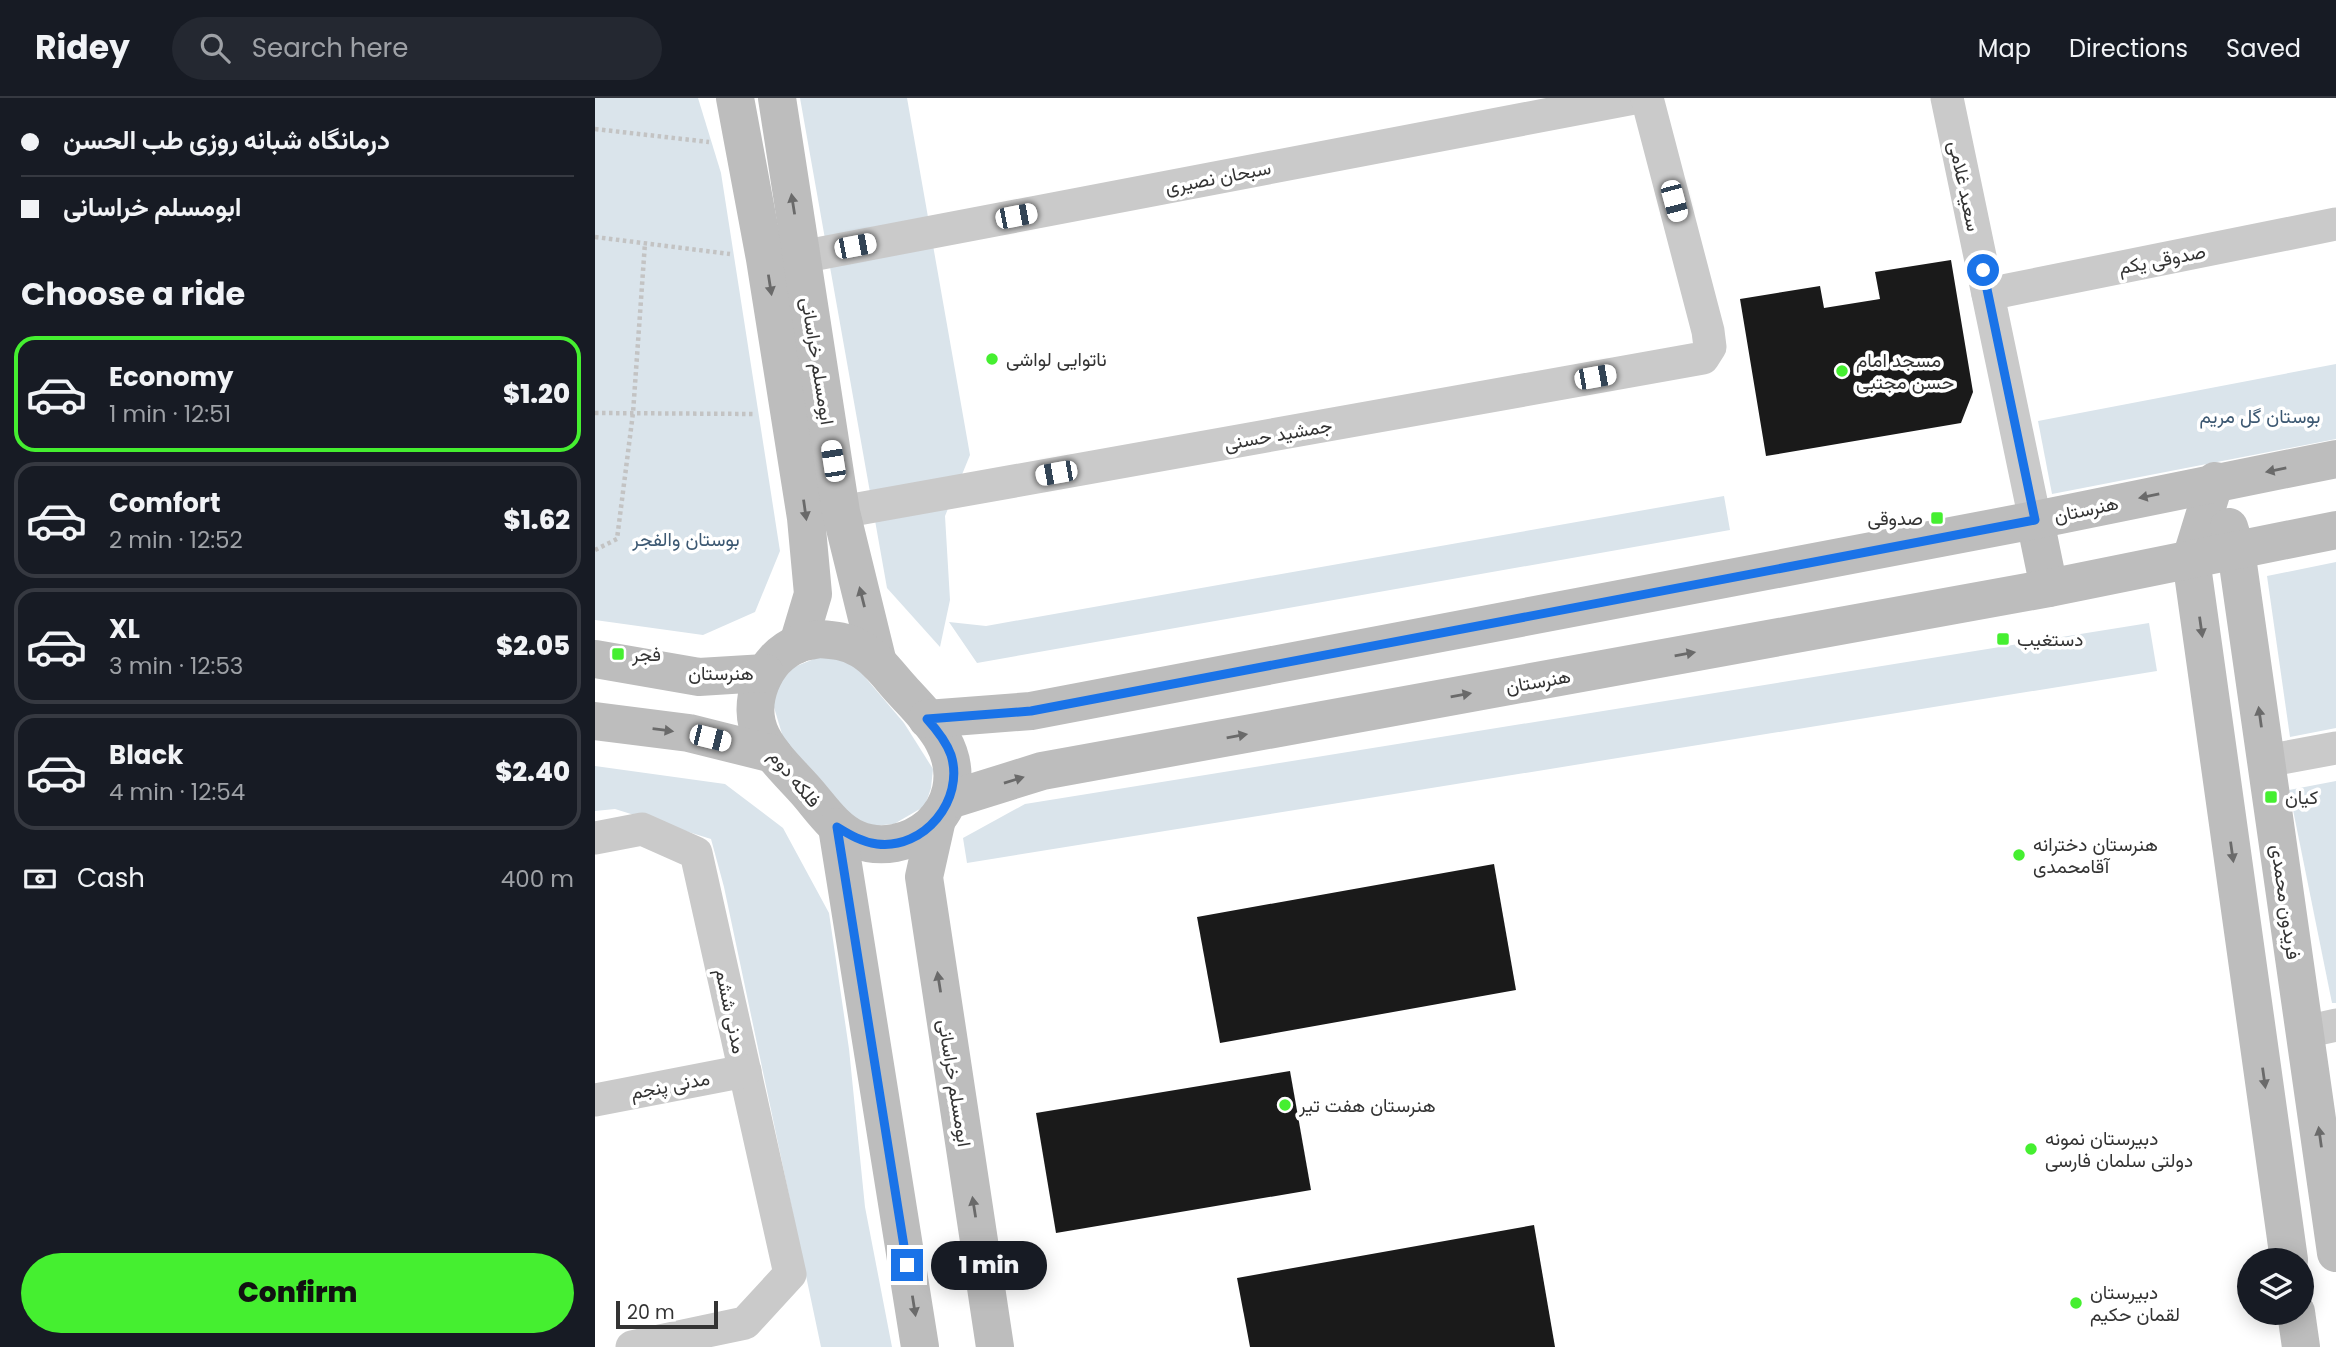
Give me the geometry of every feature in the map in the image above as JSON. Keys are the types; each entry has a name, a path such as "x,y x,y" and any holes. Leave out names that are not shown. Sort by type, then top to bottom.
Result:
{"main road":[{"name":"ابومسلم خراسانی","path":"735,98 746,146 783,258 878,663"},
{"name":"ابومسلم خراسانی","path":"777,98 791,414 813,594 798,644"},
{"name":"هنرستان","path":"927,719 1031,711 2035,520 2215,481 2336,459"},
{"path":"2215,481 2191,559 2287,1248"},
{"name":"فریدون محمدی","path":"2215,481 2236,550 2266,761 2320,1028 2336,1253"},
{"path":"2035,520 2049,588"},
{"name":"هنرستان","path":"943,810 1042,771 2049,588 2336,530"},
{"path":"765,673 779,656 798,644 819,639 841,641 861,649 878,663 942,736 951,756 954,778 943,810"},
{"name":"هنرستان","path":"595,659 699,677 765,673"},
{"name":"فلکه دوم","path":"765,673 757,693 755,715 761,736 773,754 837,827 856,839 878,845 900,842 921,834 943,810"},
{"path":"595,721 689,733 773,754"},
{"name":"ابومسلم خراسانی","path":"943,810 924,877 995,1347"},
{"path":"837,827 920,1347"},
{"path":"2298,1325 2301,1347"}],"street":[{"name":"سبحان نصیری","path":"783,258 1634,98"},
{"name":"جمشید حسنی","path":"841,512 1703,358 1710,347 1708,331 1647,98"},
{"name":"سعید غلامی","path":"1947,98 2035,520"},
{"name":"صدوقی یکم","path":"1988,294 2336,223"},
{"path":"2266,761 2336,748"},
{"name":"مدنی ششم","path":"595,838 642,829 696,853 790,1274 745,1323 632,1347"},
{"name":"مدنی پنجم","path":"595,1100 744,1071"}],"path":[{"path":"595,129 746,146"},
{"path":"595,237 783,258"},
{"path":"595,550 617,539 633,413 645,243"},
{"path":"595,413 791,414"}],"green space":[{"name":"بوستان والفجر","path":"595,98 698,98 721,173 780,551 755,612 703,635 595,620"},
{"path":"800,98 907,98 970,455 945,516 950,600 940,647 887,588"},
{"name":"بوستان گل مریم","path":"2336,364 2336,439 2052,494 2038,421"},
{"path":"1724,496 1730,530 977,663 949,622 986,626"},
{"path":"2336,562 2336,728 2290,737 2267,576"},
{"path":"2149,623 2157,671 967,863 963,838 1025,804"},
{"path":"824,655 853,663 904,723 933,769 925,806 894,824 861,827 785,744 773,704 779,683 794,667"},
{"path":"595,766 725,784 783,828 829,913 849,1049 865,1207 892,1347 821,1347 724,887 711,839 615,809 595,811"},
{"path":"2336,781 2336,1003 2332,1003 2289,790"}],"building":[{"path":"1951,260 1973,392 1961,423 1766,456 1740,299 1820,286 1824,308 1880,299 1875,272"},
{"path":"1494,864 1516,990 1220,1043 1197,917"},
{"path":"1290,1071 1311,1190 1056,1233 1036,1113"},
{"path":"1534,1225 1555,1347 1250,1347 1237,1278"}],"place":[{"name":"ناتوایی لواشی","path":"992,359"},
{"name":"مسجد امام حسن مجتبی","path":"1842,371"},
{"name":"صدوقی","path":"1937,518"},
{"name":"دستغیب","path":"2003,639"},
{"name":"فجر","path":"618,654"},
{"name":"کیان","path":"2271,797"},
{"name":"هنرستان دخترانه آقامحمدی","path":"2019,855"},
{"name":"هنرستان هفت تیر","path":"1285,1105"},
{"name":"دبیرستان نمونه دولتی سلمان فارسی","path":"2031,1149"},
{"name":"دبیرستان لقمان حکیم","path":"2076,1303"}],"route":[{"path":"907,1265 837,827 856,839 878,845 900,842 921,834 937,819 949,800 954,778 951,756 942,736 927,719 1031,711 2035,520 1983,270"}]}
